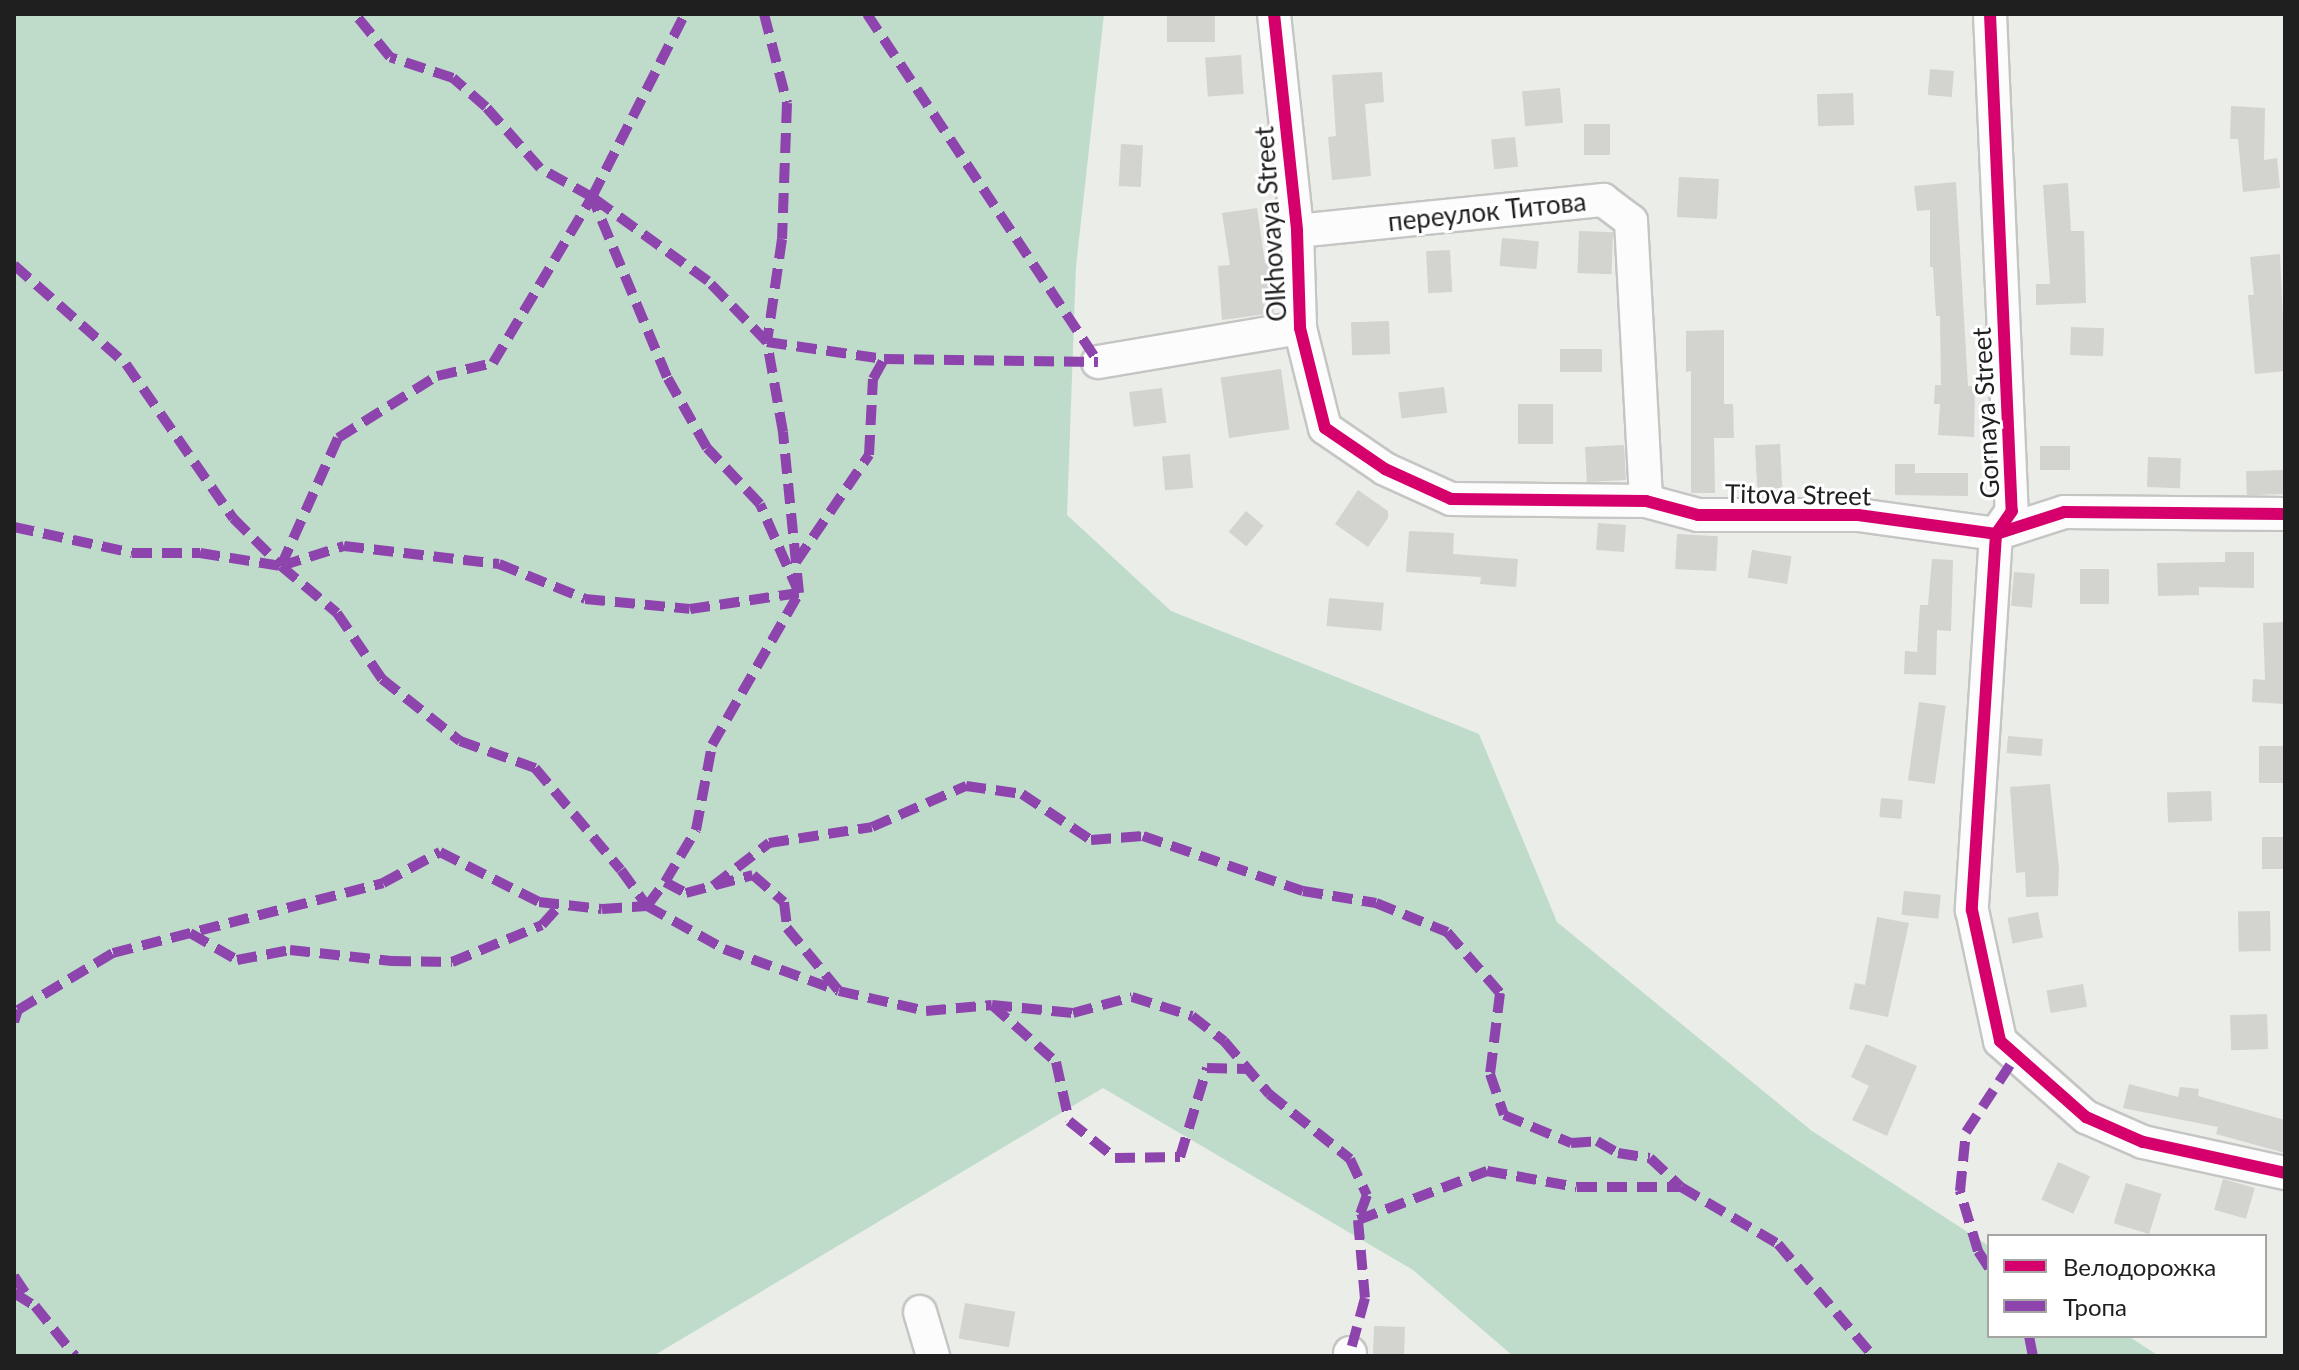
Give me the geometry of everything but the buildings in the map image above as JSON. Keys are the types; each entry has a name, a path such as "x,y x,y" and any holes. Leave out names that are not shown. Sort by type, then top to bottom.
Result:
{"street":[{"name":"Olkhovaya Street","path":"1274,14 1297,231 1300,328 1325,428 1385,469 1451,499"},
{"name":"Gornaya Street","path":"1990,14 2012,511 1996,534 1972,910 2000,1041 2086,1117 2143,1142 2285,1173"},
{"name":"переулок Титова","path":"1297,231 1603,200 1631,221 1646,501"},
{"path":"1098,362 1300,328"},
{"name":"Titova Street","path":"1451,499 1646,501 1698,515 1858,515 1996,534 2064,512 2285,514"},
{"path":"920,1312 933,1356"}],"green space":[{"path":"14,14 1104,14 1076,266 1067,515 1171,611 1479,734 1557,922 1812,1131 1987,1245 1987,1338 2131,1338 2159,1356 1513,1356 1413,1270 1103,1088 653,1356 14,1356"}],"marked path":[{"path":"14,527 132,553 200,553 281,566 344,546 499,564 585,599 690,609 799,593 760,504 707,448 667,377 592,197 540,168 486,107 453,78 390,57 355,14"},
{"path":"14,1022 18,1010 113,953 383,883 440,852 539,902 602,909 647,906 665,882 696,830 712,745 799,593 783,432 767,342 708,281 592,197 685,14"},
{"path":"764,14 787,103 782,239 767,342 884,359 1098,362"},
{"path":"867,14 1098,362"},
{"path":"281,566 338,438 437,376 493,363 592,197"},
{"path":"14,265 126,364 233,518 281,566 337,613 382,679 460,741 535,768 621,870 647,906 724,949 839,991"},
{"path":"796,562 869,455 873,379 884,359"},
{"path":"713,886 769,843 872,827 966,786 1022,794 1091,840 1143,836 1303,891 1376,903 1447,932 1500,993 1490,1074 1504,1115 1571,1143 1597,1141 1618,1153 1650,1158 1681,1187"},
{"path":"665,882 686,893 753,875 784,902 787,928 839,991 926,1011 992,1005 1073,1013 1132,997 1192,1016 1224,1041 1269,1094 1350,1159 1367,1195 1358,1220 1365,1298 1350,1353"},
{"path":"190,933 237,960 290,950 391,961 452,962 542,925 561,904"},
{"path":"992,1005 1056,1062 1069,1121 1115,1158 1180,1157 1207,1068 1248,1069"},
{"path":"1987,1265 1978,1251 1960,1191 1966,1132 2016,1056"},
{"path":"1358,1220 1487,1171 1577,1187 1681,1187 1778,1244 1873,1356"},
{"path":"14,1276 30,1300"},
{"path":"14,1293 35,1306 75,1356"},
{"path":"2029,1338 2033,1356"}],"cycle path":[{"path":"1274,14 1297,231 1300,328 1325,428 1385,469 1451,499 1646,501 1698,515 1858,515 1996,534 2064,512 2285,514"},
{"path":"1990,14 2012,511 1996,534 1972,910 2000,1041 2086,1117 2143,1142 2285,1173"}]}
